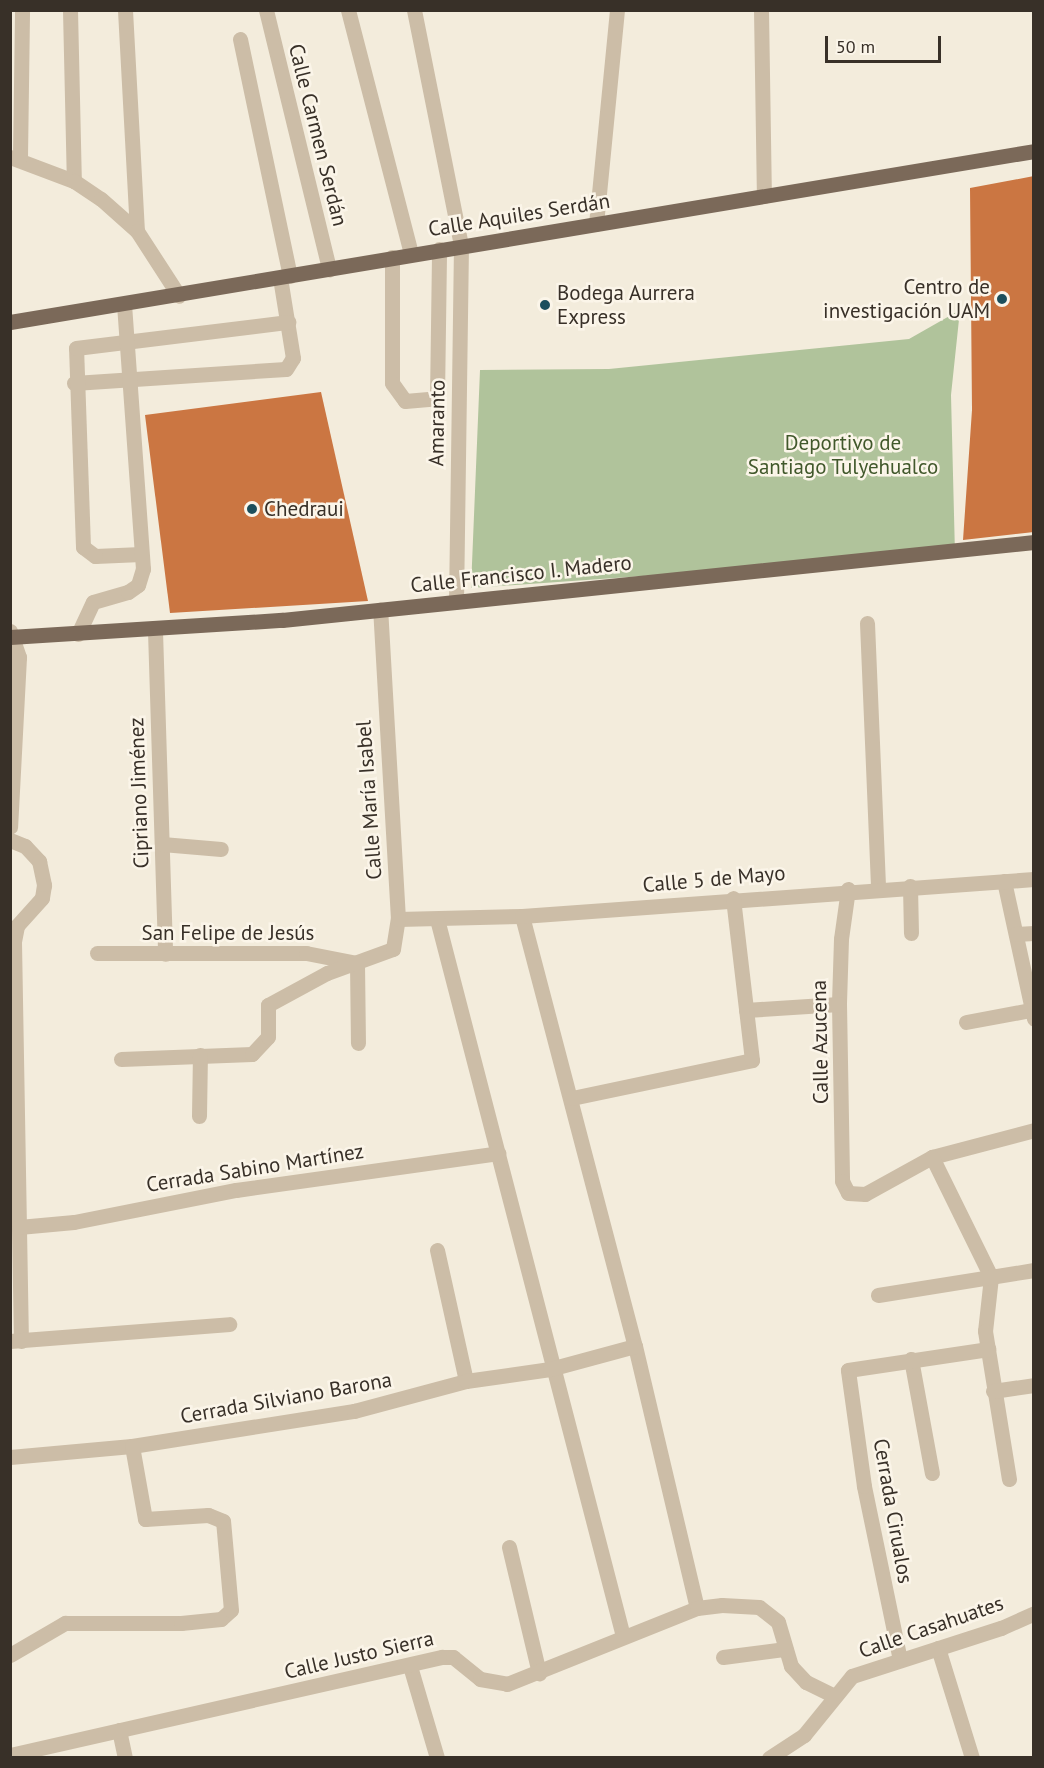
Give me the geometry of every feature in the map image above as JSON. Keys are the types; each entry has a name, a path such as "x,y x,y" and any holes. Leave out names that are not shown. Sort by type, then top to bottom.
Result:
{"main road":[{"name":"Calle Aquiles Serdán","path":"10,322 179,296 462,245 1034,151"},
{"name":"Calle Francisco I. Madero","path":"11,635 155,631 1034,542"}],"street":[{"path":"22,10 15,157 75,181 137,231 179,296"},
{"path":"70,10 75,181"},
{"path":"125,10 137,231"},
{"name":"Calle Carmen Serdán","path":"266,10 329,269"},
{"path":"348,10 411,254"},
{"name":"Amaranto","path":"414,10 462,245 456,602"},
{"path":"596,224 616,10"},
{"path":"761,10 764,196"},
{"path":"74,383 286,369 294,358 288,322 285,277 240,39"},
{"path":"437,398 439,249"},
{"path":"392,257 392,383 405,401 459,398"},
{"path":"78,634 93,602 138,585 141,554 124,305"},
{"path":"141,554 95,556 83,547 74,383 76,348 127,339 288,322"},
{"name":"Calle María Isabel","path":"357,963 393,949 398,919 380,610"},
{"path":"867,623 878,887"},
{"name":"Cipriano Jiménez","path":"155,631 165,954"},
{"path":"10,827 19,657 11,635"},
{"path":"10,840 25,846 39,861 44,885 42,898 17,926 14,942 19,1227 16,1341 229,1324"},
{"path":"162,844 221,849"},
{"name":"Calle 5 de Mayo","path":"398,919 522,916 848,889 1034,879"},
{"path":"966,1022 1032,1014 1004,881"},
{"path":"910,886 911,933"},
{"name":"Calle Azucena","path":"848,889 841,939 839,1004 842,1181 848,1193 865,1194 932,1157"},
{"path":"572,1098 752,1060 733,898"},
{"path":"522,916 572,1098 635,1346 697,1608"},
{"path":"437,919 498,1153 550,1369 623,1636"},
{"path":"1016,934 1034,933"},
{"name":"San Felipe de Jesús","path":"98,953 306,953 357,963"},
{"path":"121,1059 252,1054 268,1037 268,1005 327,973 357,963 358,1043"},
{"path":"746,1010 839,1004"},
{"path":"199,1116 200,1055"},
{"path":"1009,1479 988,1349 991,1277 932,1157 1034,1130"},
{"name":"Cerrada Sabino Martínez","path":"19,1227 74,1222 236,1190 498,1153"},
{"path":"437,1250 466,1381"},
{"path":"878,1295 1034,1270"},
{"name":"Cerrada Silviano Barona","path":"10,1457 132,1446 354,1411 466,1381 550,1369 635,1346"},
{"path":"932,1473 911,1359 988,1349"},
{"name":"Cerrada Cirualos","path":"900,1659 864,1485 848,1370 911,1359"},
{"path":"993,1391 1034,1385"},
{"path":"10,1655 65,1623 181,1623 221,1619 231,1610 223,1521 208,1515 145,1519 132,1446"},
{"path":"508,1547 539,1673"},
{"name":"Calle Justo Sierra","path":"10,1755 453,1657 491,1683 507,1684 697,1608 759,1607 778,1622 791,1666 806,1682 833,1695"},
{"name":"Calle Casahuates","path":"769,1758 804,1735 824,1713 833,1695 852,1676 1034,1613"},
{"path":"938,1648 972,1758"},
{"path":"723,1657 785,1649"},
{"path":"410,1666 437,1758"},
{"path":"119,1730 125,1758"}],"green space":[{"name":"Deportivo de Santiago Tulyehualco","path":"960,310 951,395 955,554 471,588 480,370 609,369 909,339"}],"building":[{"name":"Centro de investigación UAM","path":"1034,176 1034,532 963,540 972,410 970,188"},
{"name":"Chedraui","path":"321,392 368,601 170,613 145,415"}],"place":[{"name":"Centro de investigación UAM","path":"1002,299"},
{"name":"Bodega Aurrera Express","path":"545,305"},
{"name":"Chedraui","path":"252,509"}]}
